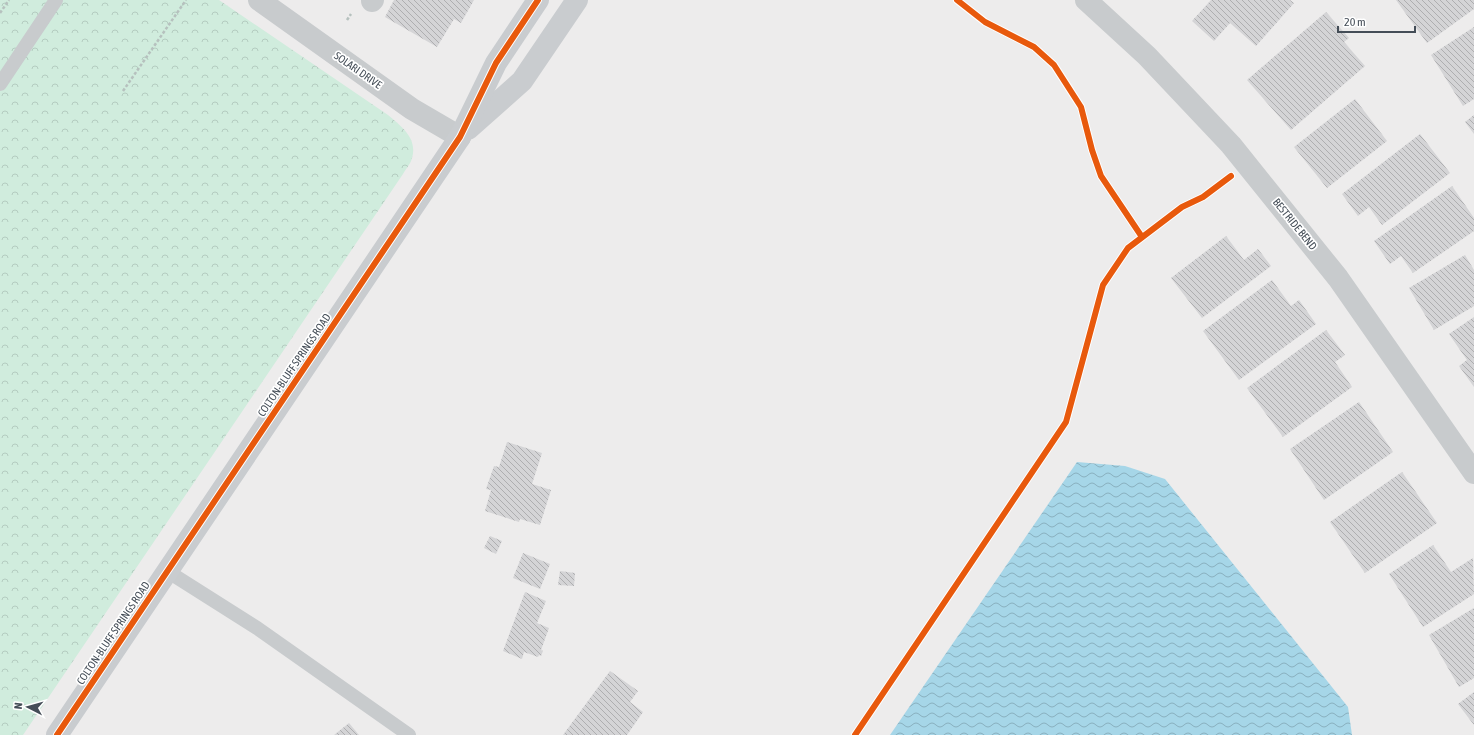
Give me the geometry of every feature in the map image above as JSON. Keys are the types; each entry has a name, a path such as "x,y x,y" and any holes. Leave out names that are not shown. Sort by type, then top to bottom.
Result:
{"street":[{"name":"SOLARI DRIVE","path":"259,0 412,109 460,137"},
{"name":"COLTON-BLUFF SPRINGS ROAD","path":"57,735 460,137 496,64 538,0"},
{"name":"COLTON-BLUFF SPRINGS ROAD","path":"460,137 522,81 577,0"},
{"name":"BESTRIDE BEND","path":"1086,0 1147,56 1231,144 1338,278 1474,473"}],"lane":[{"path":"0,84 56,0"},
{"path":"167,571 257,628 409,735"}],"path":[{"path":"0,13 9,0"},
{"path":"123,91 186,0"}],"green space":[{"path":"0,0 219,0 388,115 403,128 413,144 411,162 23,735 0,735"}],"water":[{"path":"1077,462 1125,466 1165,479 1348,707 1352,735 890,735"}],"building":[{"path":"394,0 474,0 461,23 454,19 437,47 385,17"},
{"path":"1211,0 1290,0 1294,3 1256,46 1230,23 1214,41 1192,21"},
{"path":"1396,0 1474,0 1474,9 1427,43"},
{"path":"1326,12 1349,38 1344,42 1365,66 1291,130 1247,80"},
{"path":"1474,27 1474,99 1463,106 1431,55"},
{"path":"1355,99 1387,141 1327,188 1294,147"},
{"path":"1474,115 1474,134 1465,122"},
{"path":"1420,134 1450,173 1382,225 1369,207 1358,216 1342,194"},
{"path":"1452,186 1474,218 1474,231 1413,273 1401,256 1390,264 1374,241"},
{"path":"1226,236 1244,260 1258,249 1271,266 1202,318 1171,278"},
{"path":"1465,255 1474,270 1474,306 1434,330 1409,288"},
{"path":"1272,280 1291,306 1299,300 1316,324 1239,380 1203,331"},
{"path":"1474,317 1474,387 1459,366 1467,360 1449,334"},
{"path":"1326,330 1345,355 1335,362 1352,387 1283,437 1247,388"},
{"path":"1359,402 1393,452 1324,500 1290,449"},
{"path":"507,442 542,453 532,484 551,490 540,525 520,519 519,522 485,511 491,490 486,489 494,466 499,467"},
{"path":"1402,472 1437,523 1365,573 1330,522"},
{"path":"490,536 502,541 496,554 484,548"},
{"path":"1433,545 1451,572 1473,558 1474,594 1423,627 1389,574"},
{"path":"523,553 550,564 540,589 513,578"},
{"path":"560,571 575,573 574,586 558,585"},
{"path":"525,592 546,601 537,623 549,628 541,650 543,651 541,656 539,655 538,657 524,652 522,659 503,651"},
{"path":"1474,608 1474,678 1459,687 1429,635"},
{"path":"610,671 638,691 630,702 643,712 627,735 563,735"},
{"path":"1474,692 1474,725 1458,704"},
{"path":"349,723 359,735 334,735"}],"cycle path":[{"path":"57,735 460,137 496,63 538,0"},
{"path":"957,0 985,22 1034,47 1054,65 1081,107 1092,150 1101,176 1142,237"},
{"path":"855,735 1066,422 1103,285 1128,248 1182,207 1203,197 1231,176"}]}
